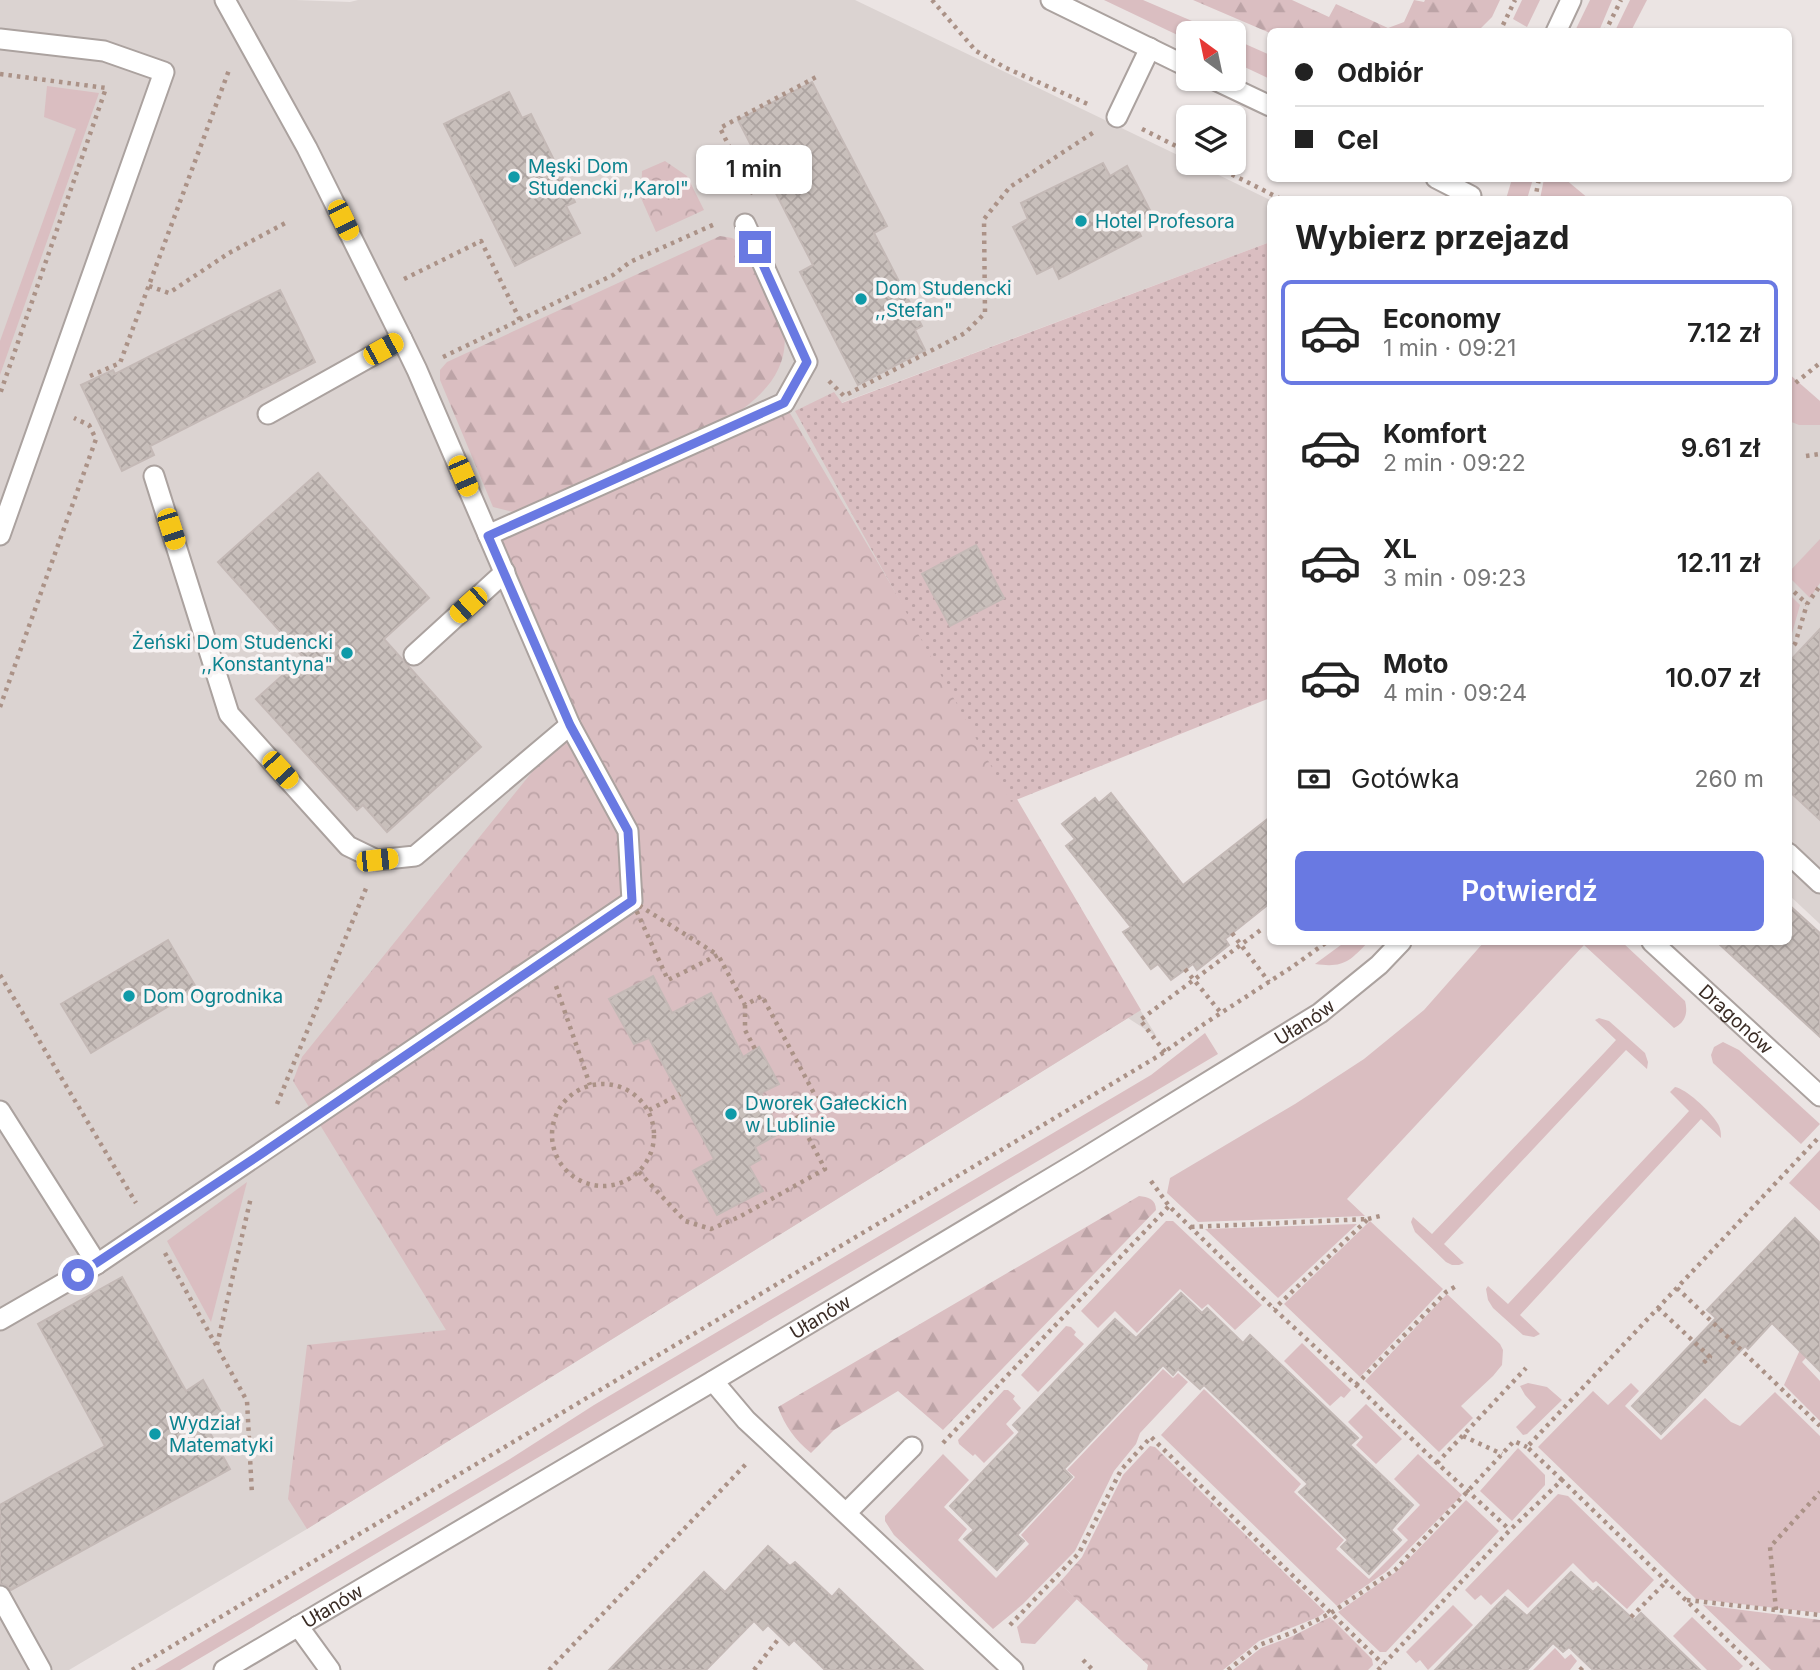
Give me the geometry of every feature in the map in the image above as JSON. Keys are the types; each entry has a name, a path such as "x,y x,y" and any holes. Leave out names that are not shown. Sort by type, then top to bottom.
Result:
{"street":[{"path":"0,1320 97,1264 632,901 628,831 570,725 402,339 307,148 225,0"},
{"path":"1051,0 1176,61"},
{"path":"1558,28 1571,0"},
{"path":"0,39 104,51 164,72 0,535"},
{"path":"1117,117 1150,48"},
{"path":"1238,91 1267,105"},
{"path":"1448,182 1474,191"},
{"path":"488,536 784,403 807,362 745,224"},
{"path":"268,414 402,339"},
{"path":"154,477 229,714 348,846 377,860 415,856 570,725"},
{"path":"414,655 505,572"},
{"path":"1792,857 1820,883"},
{"name":"Ułanów","path":"224,1670 713,1381 1320,1013 1379,965 1398,945"},
{"name":"Dragonów","path":"1658,945 1820,1096"},
{"path":"0,1111 97,1264"},
{"path":"713,1381 746,1420 1013,1670"},
{"path":"846,1513 912,1447"},
{"path":"0,1596 41,1670"},
{"path":"298,1626 330,1670"}],"path":[{"path":"932,0 976,51 1006,68 1176,146"},
{"path":"1503,25 1515,0"},
{"path":"1607,28 1621,0"},
{"path":"79,382 120,363 230,68"},
{"path":"0,74 106,88 0,394"},
{"path":"759,204 720,128 818,76"},
{"path":"807,362 844,396 965,333 985,313 984,219 1010,187 1117,117"},
{"path":"1233,175 1275,196"},
{"path":"149,286 169,293 229,253 289,221"},
{"path":"417,370 613,275 630,262 716,224"},
{"path":"378,291 481,241 520,320"},
{"path":"1792,385 1820,363"},
{"path":"0,707 96,439 89,425 68,415"},
{"path":"1806,456 1820,454"},
{"path":"1792,647 1807,604 1820,586"},
{"path":"1792,590 1807,604"},
{"path":"632,901 668,980 718,955"},
{"path":"632,901 718,955 745,1004 746,1030 755,1049"},
{"path":"1165,1052 1140,1020 1262,929"},
{"path":"1232,933 1269,982"},
{"path":"132,1670 1165,1052 1323,945"},
{"path":"546,960 590,1085"},
{"path":"1185,969 1221,1013"},
{"path":"639,1172 685,1221 711,1229 741,1216 825,1169 794,1110 817,1099 762,996 745,1004"},
{"path":"607,1083 624,1087 638,1096 649,1110 655,1143 650,1159 639,1172 625,1182 608,1187 591,1186 575,1179 563,1168 554,1152 551,1136 554,1119 562,1104 575,1092 590,1085 607,1083"},
{"path":"649,1110 680,1094"},
{"path":"1527,1447 1820,1136"},
{"path":"1151,1181 1169,1206 1274,1309 1510,1530"},
{"path":"940,1445 1169,1206"},
{"path":"1190,1227 1368,1219 1384,1215"},
{"path":"1274,1309 1368,1219"},
{"path":"1356,1385 1446,1292 1458,1285"},
{"path":"1676,1288 1820,1426"},
{"path":"1658,1308 1710,1357 1702,1364"},
{"path":"1437,1463 1526,1368"},
{"path":"1463,1436 1502,1454"},
{"path":"989,1647 1079,1553 1121,1470 1151,1437 1383,1664"},
{"path":"1228,1670 1259,1645 1292,1633 1331,1613 1395,1570 1514,1441 1527,1447 1758,1670"},
{"path":"550,1670 753,1457"},
{"path":"1378,1670 1510,1530 1562,1480"},
{"path":"1776,1610 1770,1547 1820,1492"},
{"path":"1631,1617 1667,1581"},
{"path":"1686,1600 1820,1615"},
{"path":"754,1670 780,1636"},
{"path":"1083,1660 1094,1670"},
{"path":"1580,1670 1586,1664"}],"shaded area":[{"path":"0,0 855,0 1176,154 1176,175 1219,175 1267,199 1267,243 841,403 834,393 1011,802 1157,1037 1128,1018 307,1529 69,1670 0,1670"},
{"path":"1792,390 1820,414 1820,924 1792,898"}],"green space":[{"path":"1104,0 1143,0 1192,21 1176,21 1176,34"},
{"path":"1193,0 1292,0 1329,17 1336,4 1388,28 1267,28 1267,32"},
{"path":"1414,0 1500,0 1492,17 1481,28 1388,28 1404,22"},
{"path":"1522,0 1540,0 1527,27 1513,19"},
{"path":"1590,0 1612,0 1600,28 1576,28"},
{"path":"1630,0 1647,0 1633,28 1616,28"},
{"path":"1246,44 1267,54 1267,78 1246,68"},
{"path":"47,86 99,93 0,375 0,341 76,129 44,117"},
{"path":"665,161 687,176 704,210 656,232 641,198 642,171"},
{"path":"1511,182 1532,182 1528,196 1507,196"},
{"path":"1543,182 1569,182 1585,196 1541,196"},
{"path":"720,236 740,243 784,331 782,359 770,383 751,403 728,419 513,512 493,507 440,380 440,370 447,362"},
{"path":"1267,243 1267,699 1011,802 795,411 834,392 842,403"},
{"path":"1792,376 1820,401 1820,425 1792,422"},
{"path":"784,403 1141,1010 307,1529 288,1499 307,1345 446,1330 293,1081 302,1057 570,725 488,535"},
{"path":"1820,539 1820,583 1810,598 1792,580 1792,569"},
{"path":"1792,597 1800,605 1792,633"},
{"path":"1341,945 1365,945 1345,962 1332,965 1315,964"},
{"path":"1481,945 1584,945 1347,1199 1365,1216 1198,1222 1167,1193 1170,1178 1295,1104 1364,1059 1424,1010"},
{"path":"1584,945 1625,945 1685,1001 1685,1016 1674,1028"},
{"path":"1599,1018 1609,1021 1645,1053 1647,1069 1626,1050 1444,1244 1464,1263 1452,1265 1446,1262 1415,1232 1411,1222 1413,1217 1432,1234 1605,1052 1616,1040 1595,1020"},
{"path":"1205,1033 1218,1054 180,1670 155,1670 510,1459 594,1405 1151,1075"},
{"path":"1723,1042 1739,1050 1820,1124 1801,1144 1713,1063 1711,1055 1714,1047"},
{"path":"1675,1087 1691,1096 1708,1111 1718,1125 1721,1138 1701,1119 1520,1315 1540,1334 1534,1337 1523,1335 1493,1308 1486,1289 1488,1286 1508,1304 1679,1122 1689,1111 1670,1092"},
{"path":"1820,1150 1820,1211 1789,1183"},
{"path":"247,1182 211,1322 167,1241"},
{"path":"1139,1196 1151,1199 1156,1210 943,1430 898,1391 834,1430 811,1453 791,1432 778,1407"},
{"path":"1166,1221 1173,1221 1262,1305 1235,1330 1208,1304 1202,1309 1180,1289 1137,1333 1115,1311 1098,1328 1081,1311"},
{"path":"1370,1221 1443,1289 1360,1377 1284,1304"},
{"path":"1357,1224 1278,1298 1205,1229"},
{"path":"1447,1294 1500,1344 1503,1350 1502,1365 1461,1406 1473,1418 1439,1452 1365,1381"},
{"path":"1066,1326 1076,1332 1074,1335 1084,1344 1038,1392 1021,1375"},
{"path":"1809,1330 1820,1343 1802,1362 1820,1381 1820,1421 1784,1385"},
{"path":"1302,1343 1351,1390 1344,1398 1341,1396 1330,1406 1284,1361"},
{"path":"1163,1369 1173,1378 1178,1373 1188,1382 1140,1433 1136,1444 1114,1471 1075,1551 1023,1604 993,1629 894,1535 885,1521 885,1516 943,1454 969,1480 944,1507 967,1529 958,1540 996,1578 1029,1544 1021,1535 1075,1477 1067,1470"},
{"path":"1528,1383 1547,1387 1562,1400 1523,1435 1516,1427 1536,1407 1520,1386"},
{"path":"1631,1383 1639,1391 1625,1406 1661,1440 1705,1398 1731,1422 1740,1426 1775,1392 1820,1436 1820,1613 1696,1599 1538,1447 1593,1391 1608,1405"},
{"path":"1204,1389 1301,1484 1294,1492 1344,1540 1336,1549 1369,1579 1408,1540 1397,1529 1420,1505 1394,1479 1418,1454 1462,1495 1387,1571 1337,1606 1161,1435"},
{"path":"1004,1390 1015,1396 1013,1399 1021,1408 1006,1424 1014,1433 984,1463 959,1444 958,1440"},
{"path":"1366,1404 1402,1439 1376,1464 1356,1445 1363,1437 1348,1422"},
{"path":"1150,1446 1155,1447 1325,1612 1259,1641 1223,1670 1147,1670 1148,1665 1059,1583 1082,1557 1123,1475"},
{"path":"1518,1448 1545,1475 1545,1485 1512,1521 1480,1491"},
{"path":"1558,1494 1568,1496 1654,1580 1627,1609 1596,1581 1593,1583 1573,1563 1528,1608 1508,1589 1491,1605 1481,1595 1475,1600 1465,1590"},
{"path":"1466,1500 1499,1531 1386,1652 1380,1652 1338,1612 1396,1572"},
{"path":"1059,1583 1077,1599 1035,1644 1021,1643 1017,1627"},
{"path":"1453,1605 1473,1625 1428,1670 1420,1660 1416,1663 1406,1652"},
{"path":"1703,1605 1820,1620 1820,1670 1771,1670"},
{"path":"1330,1617 1372,1659 1373,1665 1368,1670 1233,1670 1261,1648 1293,1636"},
{"path":"1692,1617 1743,1666 1739,1670 1707,1670 1673,1636"},
{"path":"1555,1648 1565,1659 1571,1654 1577,1661 1570,1670 1533,1670"}],"building":[{"path":"812,82 887,226 874,233 922,326 915,330 925,350 858,385 800,272 813,265 738,120"},
{"name":"Męski Dom Studencki ,,Karol\"","path":"509,92 522,118 531,114 575,202 566,206 580,233 515,266 444,124"},
{"name":"Hotel Profesora","path":"1103,163 1110,176 1127,166 1152,214 1135,224 1141,236 1059,279 1053,266 1037,274 1013,227 1028,219 1021,203"},
{"path":"280,290 315,362 150,446 154,455 122,471 81,385 113,370 115,374"},
{"name":"Żeński Dom Studencki ,,Konstantyna\"","path":"318,473 429,598 384,639 481,747 387,832 363,805 357,810 256,699 303,657 218,562"},
{"path":"976,545 1004,598 950,626 922,574"},
{"path":"1820,629 1820,820 1792,794 1792,659"},
{"path":"1111,793 1183,885 1267,819 1267,905 1225,939 1229,945 1197,970 1193,964 1171,980 1158,964 1151,969 1123,932 1131,927 1066,846 1075,839 1062,824 1095,798 1099,803"},
{"path":"1792,908 1820,933 1820,1037 1720,945 1792,945"},
{"name":"Dom Ogrodnika","path":"168,940 197,989 91,1053 61,1004"},
{"name":"Dworek Gałeckich w Lublinie","path":"653,976 672,1013 711,993 743,1057 759,1047 779,1084 761,1093 780,1133 755,1147 761,1159 749,1166 763,1191 717,1215 693,1171 714,1159 649,1038 634,1044 609,999"},
{"path":"1795,1218 1820,1243 1820,1371 1772,1323 1748,1349 1745,1346 1661,1434 1632,1406 1716,1318 1707,1310"},
{"name":"Wydział Matematyki","path":"122,1277 186,1391 203,1380 221,1412 204,1422 230,1469 11,1590 0,1584 0,1505 105,1446 38,1324"},
{"path":"1181,1293 1202,1313 1207,1308 1243,1343 1250,1335 1358,1438 1350,1445 1413,1505 1391,1530 1401,1540 1369,1574 1341,1547 1348,1540 1299,1492 1308,1484 1204,1385 1200,1389 1178,1369 1173,1375 1163,1365 1064,1469 1072,1477 1017,1535 1024,1541 997,1570 964,1539 974,1530 950,1506 1020,1432 1013,1425 1115,1319 1136,1338"},
{"path":"768,1546 790,1566 795,1562 832,1597 839,1589 923,1670 825,1670 794,1640 789,1645 768,1625 763,1630 754,1621 706,1670 609,1670 704,1572 725,1592"},
{"path":"1571,1572 1593,1592 1598,1587 1634,1620 1641,1613 1700,1670 1593,1670 1569,1647 1563,1652 1553,1643 1527,1670 1435,1670 1505,1597 1527,1616"}],"place":[{"name":"Męski Dom Studencki ,,Karol\"","path":"514,177"},
{"name":"Hotel Profesora","path":"1081,221"},
{"name":"Dom Studencki ,,Stefan\"","path":"861,299"},
{"name":"Żeński Dom Studencki ,,Konstantyna\"","path":"347,653"},
{"name":"Dom Ogrodnika","path":"129,996"},
{"name":"Dworek Gałeckich w Lublinie","path":"731,1114"},
{"name":"Wydział Matematyki","path":"155,1434"}],"route":[{"path":"78,1275 261,1154 632,901 628,831 570,725 488,536 784,403 807,362 755,247"}]}
